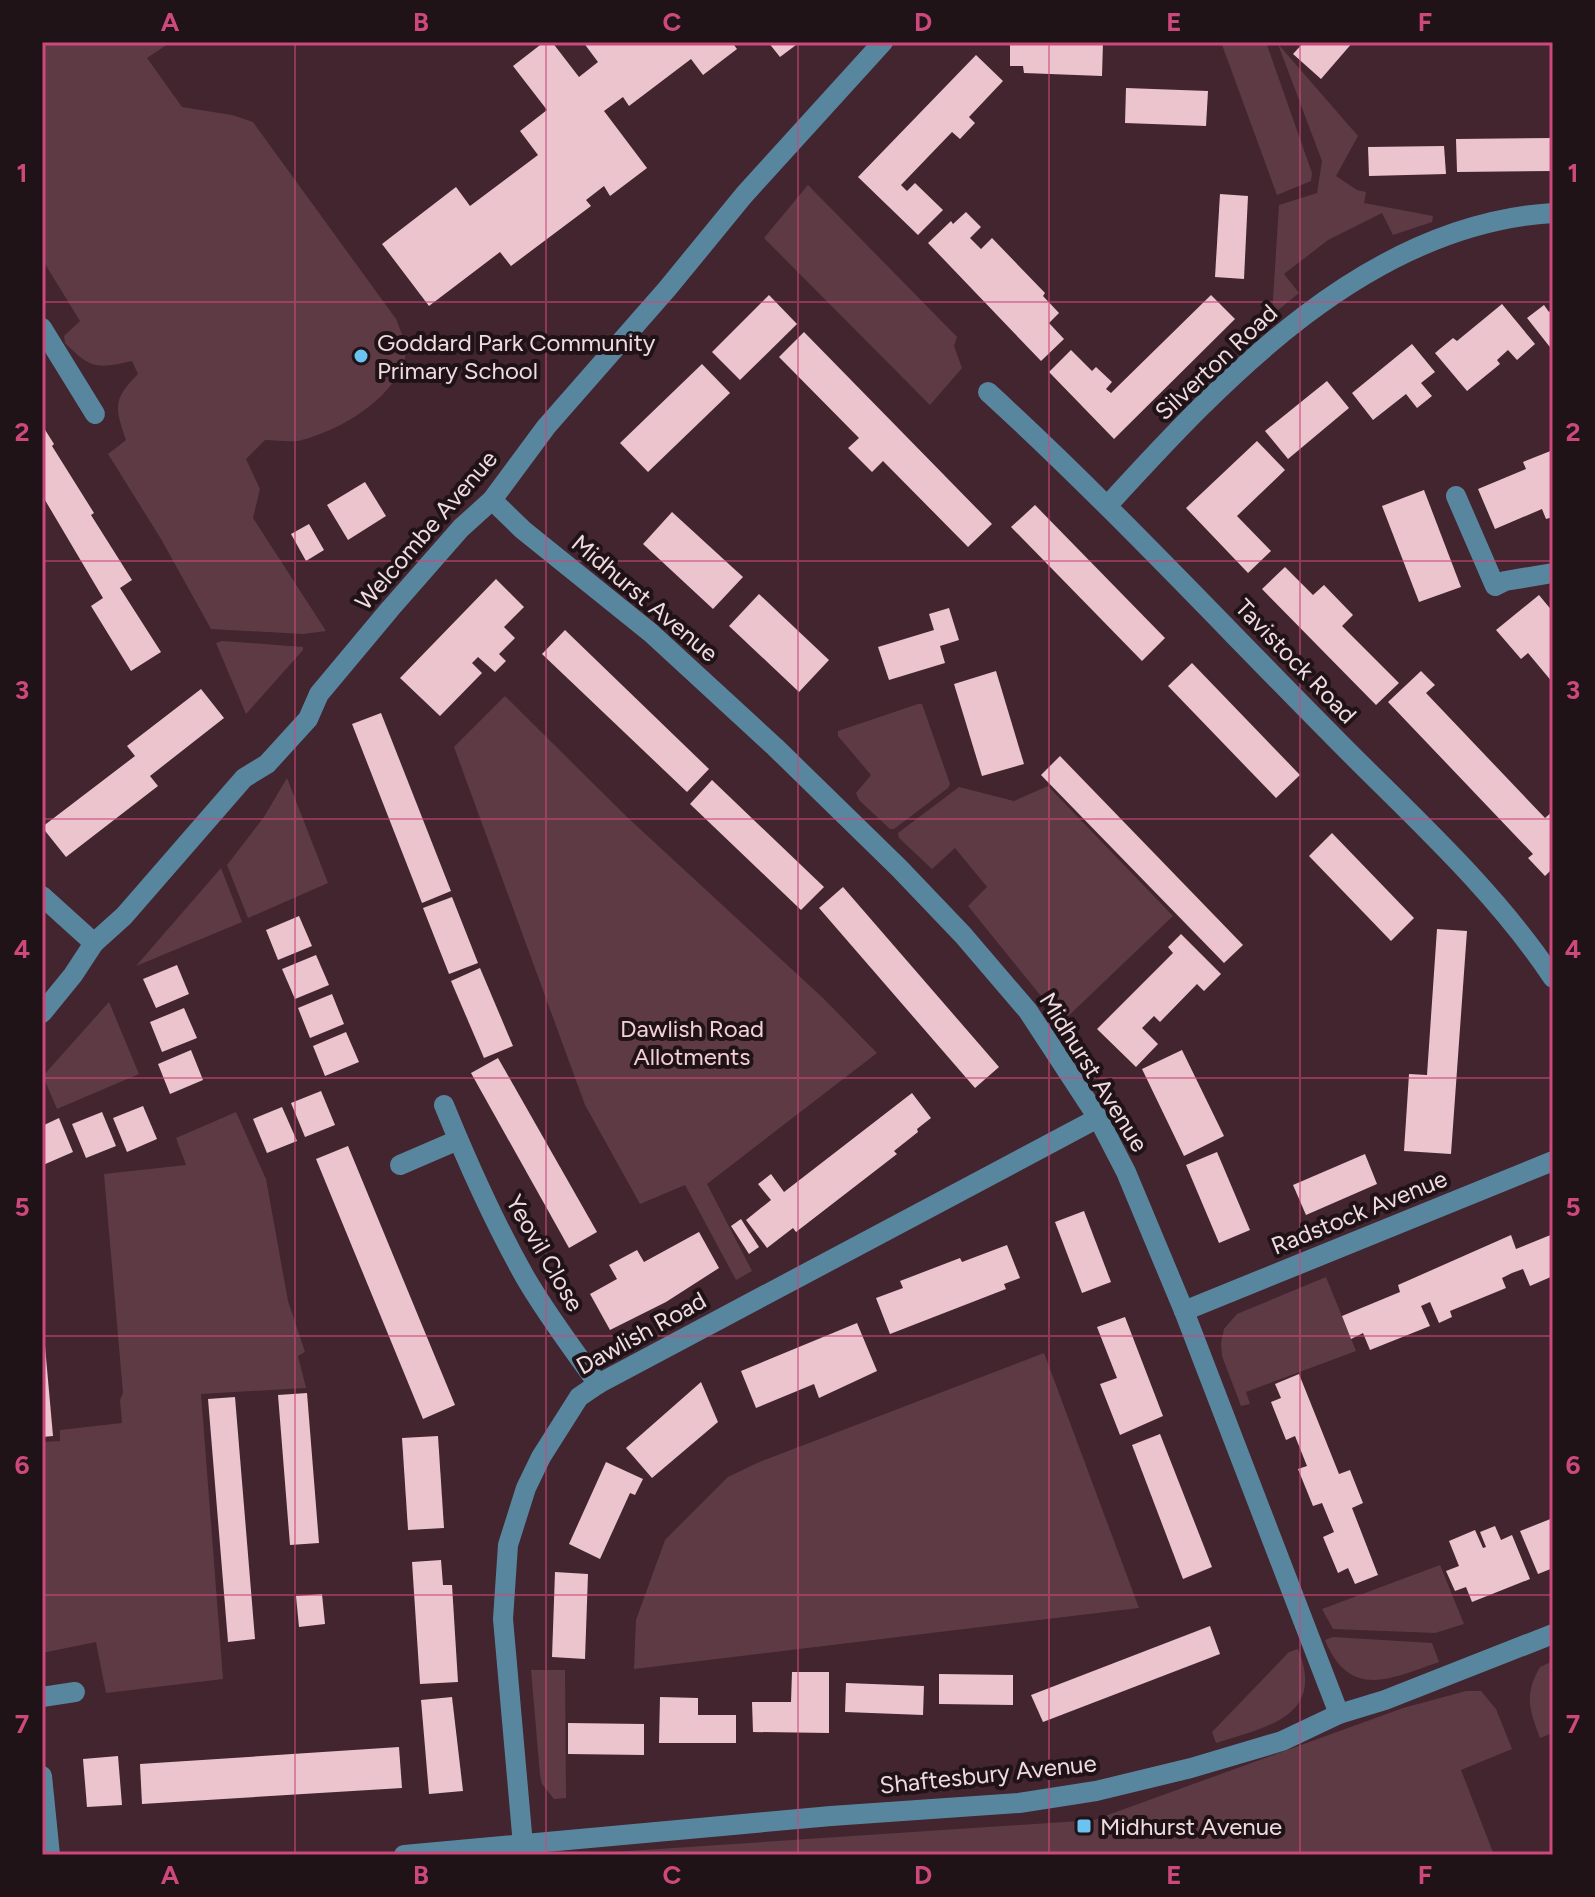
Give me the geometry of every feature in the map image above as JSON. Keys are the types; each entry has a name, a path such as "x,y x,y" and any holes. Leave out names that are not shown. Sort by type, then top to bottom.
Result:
{"street":[{"name":"Welcombe Avenue","path":"42,1013 94,943 124,916 244,778 267,764 292,738 308,719 319,694 390,609 461,528 492,500 546,427 667,289 744,195 883,42"},
{"name":"Silverton Road","path":"1108,505 1252,358 1336,293 1377,268 1440,239 1507,219 1553,213"},
{"path":"42,328 95,414"},
{"name":"Tavistock Road","path":"988,392 1108,505 1448,852 1510,922 1553,978"},
{"path":"1456,496 1495,586 1505,581 1553,573"},
{"name":"Midhurst Avenue","path":"492,500 523,530 651,633 775,747 899,868 963,935 1028,1011 1098,1118 1126,1172 1184,1311 1339,1714"},
{"path":"42,896 94,943"},
{"name":"Yeovil Close","path":"444,1105 495,1220 526,1279 598,1384"},
{"name":"Dawlish Road","path":"523,1845 503,1619 508,1545 526,1488 541,1457 579,1397 598,1384 1098,1118"},
{"path":"400,1165 458,1140"},
{"name":"Radstock Avenue","path":"1184,1311 1553,1161"},
{"name":"Shaftesbury Avenue","path":"404,1855 1056,1798 1124,1785 1282,1741 1339,1714 1385,1700 1553,1634"},
{"path":"42,1697 75,1692"},
{"path":"42,1776 50,1855"}],"green space":[{"path":"42,42 171,42 147,58 182,107 232,115 253,122 396,319 405,346 404,362 388,389 376,401 348,421 317,435 293,441 265,440 246,459 260,489 253,518 326,631 303,634 211,629 161,539 108,454 126,440 118,404 138,374 132,361 95,365 81,358 65,343 64,336 80,321 42,259"},
{"path":"1221,42 1266,42 1312,173 1311,181 1277,195"},
{"path":"1278,44 1358,136 1336,176 1357,190 1366,192 1364,203 1433,216 1432,222 1393,235 1382,213 1328,240 1284,274 1299,293 1272,315 1279,205 1317,193 1322,161"},
{"path":"808,185 957,337 954,346 962,368 930,405 764,238"},
{"path":"216,643 303,647 303,650 246,714"},
{"name":"Dawlish Road Allotments","path":"505,696 627,817 823,998 877,1053 707,1184 752,1271 736,1280 685,1185 640,1204 585,1105 454,747"},
{"path":"922,704 950,784 890,829 859,800 856,793 871,775 838,736 838,731"},
{"path":"287,778 328,883 248,918 227,865 264,817"},
{"path":"1048,786 1173,916 1062,1022 968,906 987,887 955,848 932,869 899,838 898,833 959,787 1014,801"},
{"path":"221,868 242,922 136,966"},
{"path":"109,1002 139,1074 57,1109 43,1076"},
{"path":"236,1112 266,1179 288,1301 305,1352 298,1356 306,1388 201,1394 223,1679 106,1693 96,1642 42,1653 42,1442 60,1441 60,1430 122,1423 120,1400 123,1393 104,1174 186,1165 176,1138"},
{"path":"1326,1277 1356,1351 1246,1392 1250,1404 1241,1406 1222,1356 1224,1329 1237,1314"},
{"path":"1044,1353 1139,1608 634,1669 636,1620 665,1540 728,1477 757,1463"},
{"path":"1440,1565 1464,1624 1435,1633 1333,1629 1322,1609"},
{"path":"1333,1637 1432,1643 1439,1662 1389,1678 1360,1678 1335,1659 1325,1640"},
{"path":"1298,1649 1305,1672 1304,1690 1298,1704 1286,1716 1271,1724 1216,1743 1212,1732 1289,1652"},
{"path":"1553,1661 1553,1733 1540,1738 1531,1710 1530,1694 1540,1667"},
{"path":"531,1670 565,1670 566,1798 554,1799 542,1784"},
{"path":"1466,1691 1481,1691 1496,1709 1512,1749 1461,1770 1494,1855 568,1855 1094,1820 1403,1708"}],"building":[{"path":"544,42 552,42 579,77 598,62 583,42 738,42 734,45 737,49 703,75 691,59 629,106 623,97 604,111 647,168 610,196 604,186 586,200 591,206 511,266 500,252 429,306 382,244 456,187 470,206 538,155 520,131 547,110 513,66"},
{"path":"768,42 800,42 780,57"},
{"path":"1010,42 1103,42 1102,76 1024,73 1023,66 1010,66"},
{"path":"1304,42 1353,42 1321,79 1293,54"},
{"path":"976,55 1003,81 969,117 975,123 960,139 952,132 901,185 907,191 915,183 943,210 918,235 858,177"},
{"path":"1126,88 1208,91 1206,126 1125,123"},
{"path":"1553,138 1553,171 1457,172 1456,139"},
{"path":"1444,146 1446,174 1369,176 1368,147"},
{"path":"1220,194 1248,196 1244,279 1215,277"},
{"path":"966,212 981,227 970,238 981,249 992,238 1045,293 1043,296 1059,313 1049,323 1064,339 1041,361 928,243 951,221 953,224"},
{"path":"769,295 797,324 740,380 712,352"},
{"path":"1211,295 1235,319 1114,439 1049,372 1071,350 1092,371 1096,367 1112,382 1106,389 1111,393"},
{"path":"1502,304 1535,344 1517,360 1508,350 1497,360 1500,364 1467,391 1435,353 1453,338 1457,341"},
{"path":"1544,305 1549,312 1553,309 1553,351 1527,318"},
{"path":"804,332 992,524 968,547 883,461 872,472 848,448 859,438 779,357"},
{"path":"1412,344 1435,372 1421,383 1432,396 1417,408 1406,394 1373,420 1352,393"},
{"path":"702,364 730,393 648,472 620,443"},
{"path":"1327,381 1349,408 1288,459 1265,431"},
{"path":"42,425 94,513 91,515 132,580 120,588 161,652 131,671 91,606 103,598 42,495"},
{"path":"1257,441 1285,470 1237,516 1271,551 1248,573 1186,508"},
{"path":"1553,450 1553,517 1546,519 1542,509 1495,529 1478,489 1526,469 1523,462"},
{"path":"365,482 386,516 348,540 327,505"},
{"path":"1424,490 1461,587 1419,602 1382,506"},
{"path":"1035,505 1165,638 1142,661 1011,527"},
{"path":"672,512 743,577 713,609 643,544"},
{"path":"309,524 324,550 306,561 291,534"},
{"path":"1285,567 1313,595 1324,585 1353,615 1342,626 1399,683 1376,705 1262,589"},
{"path":"496,579 524,607 504,627 515,638 499,654 506,661 495,672 478,657 472,663 482,673 440,716 400,678"},
{"path":"759,594 829,660 799,692 729,626"},
{"path":"1539,595 1553,612 1553,683 1528,653 1521,659 1496,630"},
{"path":"949,608 959,640 940,646 945,663 889,680 878,647 934,630 929,614"},
{"path":"565,630 709,769 687,792 542,654"},
{"path":"1192,663 1300,775 1276,798 1168,686"},
{"path":"996,671 1024,764 982,776 954,684"},
{"path":"1421,671 1435,685 1426,693 1545,818 1553,811 1553,871 1545,876 1528,858 1533,854 1388,702"},
{"path":"201,689 224,718 150,776 158,786 66,857 42,827 135,756 127,746"},
{"path":"381,713 451,891 422,903 352,724"},
{"path":"1060,756 1243,945 1224,963 1041,775"},
{"path":"712,780 824,887 801,910 690,804"},
{"path":"1332,833 1414,918 1391,941 1309,856"},
{"path":"843,887 999,1067 975,1088 819,908"},
{"path":"452,897 478,963 449,974 423,908"},
{"path":"299,916 312,946 278,960 266,930"},
{"path":"1437,929 1467,931 1451,1154 1404,1151 1409,1074 1427,1075"},
{"path":"1181,934 1221,974 1204,991 1197,984 1160,1022 1154,1016 1142,1028 1158,1044 1136,1067 1097,1029 1173,953 1168,947"},
{"path":"316,955 329,985 295,999 282,969"},
{"path":"177,965 189,994 156,1008 143,979"},
{"path":"480,968 513,1046 484,1058 451,981"},
{"path":"332,994 344,1024 310,1038 298,1008"},
{"path":"184,1008 197,1038 162,1052 150,1022"},
{"path":"346,1032 359,1062 325,1076 313,1046"},
{"path":"191,1050 203,1080 170,1094 158,1064"},
{"path":"1182,1050 1224,1136 1184,1156 1142,1069"},
{"path":"498,1058 597,1232 569,1248 471,1073"},
{"path":"321,1091 335,1125 305,1137 291,1103"},
{"path":"912,1093 931,1118 917,1129 918,1132 894,1151 897,1154 796,1232 793,1228 767,1248 746,1220 771,1200 758,1184 771,1174 784,1192"},
{"path":"143,1106 157,1139 127,1152 113,1118"},
{"path":"282,1107 297,1141 267,1153 253,1119"},
{"path":"102,1112 116,1146 86,1158 72,1124"},
{"path":"59,1118 73,1152 43,1165 42,1126"},
{"path":"348,1146 455,1405 423,1419 316,1159"},
{"path":"1217,1152 1250,1230 1219,1243 1186,1165"},
{"path":"1365,1154 1377,1184 1306,1215 1293,1185"},
{"path":"1084,1211 1111,1282 1082,1293 1055,1222"},
{"path":"741,1219 759,1247 749,1254 731,1226"},
{"path":"699,1232 719,1268 666,1302 610,1330 590,1294 617,1279 609,1265 637,1250 644,1262"},
{"path":"1553,1234 1553,1276 1530,1286 1523,1269 1512,1273 1502,1278 1506,1288 1450,1311 1452,1317 1439,1323 1430,1302 1421,1306 1430,1326 1370,1350 1363,1333 1351,1339 1342,1316 1400,1292 1398,1285 1511,1235 1516,1249"},
{"path":"1007,1245 1020,1278 1004,1284 1006,1289 890,1334 876,1298 903,1288 900,1281 960,1258 962,1262"},
{"path":"1125,1317 1163,1416 1120,1435 1100,1384 1117,1378 1097,1327"},
{"path":"857,1323 877,1371 819,1398 814,1384 756,1408 741,1371"},
{"path":"42,1335 53,1436 42,1437"},
{"path":"1299,1374 1339,1474 1350,1470 1363,1503 1352,1508 1378,1575 1355,1584 1348,1568 1338,1573 1323,1537 1334,1532 1322,1503 1313,1506 1298,1469 1307,1466 1295,1436 1286,1440 1271,1402 1281,1398 1275,1384"},
{"path":"701,1382 718,1422 652,1478 626,1448"},
{"path":"307,1393 319,1543 290,1545 278,1395"},
{"path":"235,1397 255,1639 228,1642 208,1399"},
{"path":"1160,1434 1212,1567 1183,1579 1132,1445"},
{"path":"438,1436 444,1528 408,1530 402,1438"},
{"path":"606,1462 643,1479 635,1495 630,1493 600,1559 569,1544"},
{"path":"1553,1518 1553,1568 1538,1574 1520,1531"},
{"path":"1495,1526 1501,1540 1512,1535 1530,1579 1472,1602 1466,1587 1455,1591 1446,1571 1459,1566 1449,1541 1475,1530 1483,1548 1486,1547 1480,1532"},
{"path":"441,1560 443,1585 452,1585 458,1682 420,1684 412,1562"},
{"path":"555,1572 588,1574 585,1659 552,1657"},
{"path":"322,1594 325,1624 299,1627 296,1596"},
{"path":"1210,1626 1220,1654 1043,1722 1031,1695"},
{"path":"792,1672 829,1672 829,1733 753,1732 752,1702 791,1702"},
{"path":"939,1674 1013,1675 1013,1705 939,1704"},
{"path":"846,1683 924,1686 923,1715 845,1712"},
{"path":"452,1697 463,1791 429,1794 421,1700"},
{"path":"660,1697 698,1698 698,1715 736,1715 736,1743 659,1743"},
{"path":"568,1723 644,1724 644,1755 568,1754"},
{"path":"399,1747 402,1788 142,1804 140,1764"},
{"path":"118,1756 122,1805 87,1807 83,1759"}],"place":[{"name":"Goddard Park Community Primary School","path":"361,356"},
{"name":"Midhurst Avenue","path":"1084,1826"}]}
